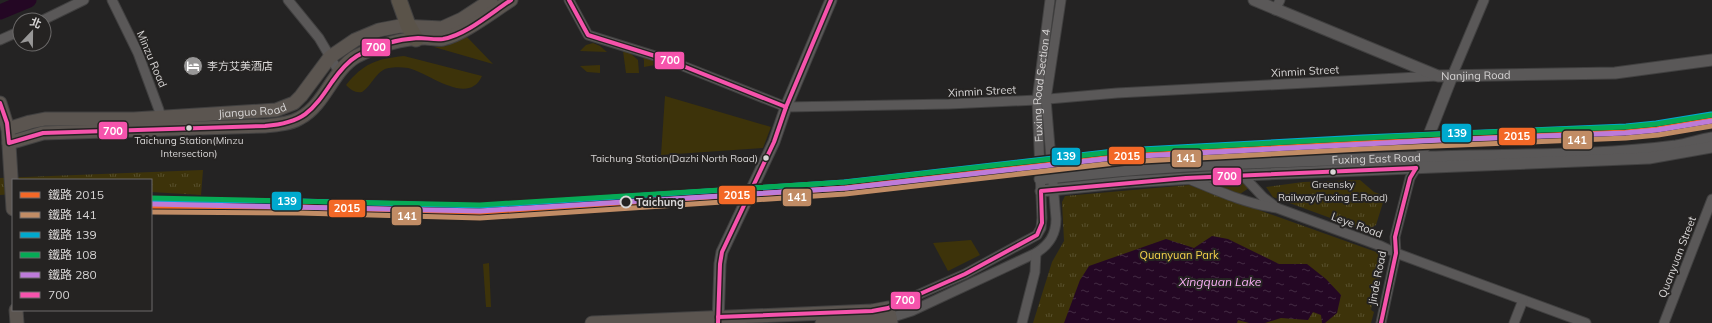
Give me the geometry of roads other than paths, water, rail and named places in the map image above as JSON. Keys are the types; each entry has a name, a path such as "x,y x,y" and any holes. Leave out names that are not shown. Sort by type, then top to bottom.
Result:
{"main road":[{"path":"399,0 408,25 416,39"},
{"name":"Jianguo Road","path":"5,145 43,133 163,123 265,112 284,107 294,102 301,96 330,57 350,43 379,30 408,25 442,28 462,19 491,0"},
{"name":"Jianguo Road","path":"4,131 30,122 45,119 265,126 299,119 309,113 339,72 350,60 367,51 379,47 416,39 434,40 448,37 460,32 511,0"},
{"path":"0,102 12,201"},
{"path":"16,311 17,323"},
{"name":"Fuxing Road Section 4","path":"592,323 718,320 872,311 890,316"},
{"name":"Fuxing Road Section 4","path":"822,323 890,316"}],"street":[{"path":"52,16 84,0"},
{"name":"Minzu Road","path":"112,0 138,53 163,123"},
{"path":"288,0 319,38 339,72"},
{"name":"Xinmin Street","path":"569,0 588,35 668,60 786,107 949,104 1037,100 1046,98 1117,93 1438,76"},
{"path":"718,320 720,264 722,252 774,142 786,107 831,0"},
{"name":"Fuxing Road Section 4","path":"890,316 1037,235 1042,223 1037,100 1050,0"},
{"name":"Fuxing Road Section 4","path":"890,316 912,312 1036,253 1047,245 1054,231 1056,219 1046,98 1062,0"},
{"name":"Nanjing Road","path":"1254,0 1277,5 1438,76 1615,73 1712,60"},
{"path":"1418,163 1484,0"},
{"path":"0,40 12,35"},
{"name":"Fuxing East Road","path":"1041,191 1186,178 1623,151 1676,146 1712,138"},
{"name":"Fuxing East Road","path":"1040,179 1131,169 1233,165 1649,158 1712,147"},
{"name":"Jinde Road","path":"1381,323 1396,253 1395,238 1410,178 1418,163"},
{"path":"1233,165 1268,201 1278,208"},
{"name":"Leye Road","path":"1186,178 1241,200 1263,206 1278,208 1586,323"},
{"name":"Quanyuan Street","path":"1664,323 1712,199"},
{"path":"1022,323 1035,272 1036,253"},
{"path":"1514,323 1523,300"}],"water":[{"name":"Xingquan Lake","path":"1212,236 1228,239 1279,264 1307,264 1326,279 1341,295 1337,313 1325,323 1322,323 1321,315 1313,312 1308,320 1281,318 1265,323 1249,323 1238,320 1237,323 1064,323 1080,280 1089,266 1166,239 1194,248"}],"waterway":[{"path":"0,12 29,0"}],"rail line":[{"name":"139","path":"152,200 300,201 480,206 844,182 1123,150 1362,137 1626,126 1656,123 1711,114"},
{"name":"108","path":"152,198 480,205 847,182 1122,151 1441,134 1625,127 1656,124 1712,115"},
{"name":"2015","path":"152,206 300,207 480,212 845,188 1123,156 1362,143 1626,132 1657,129 1712,120"},
{"name":"280","path":"152,204 480,211 847,188 1122,157 1441,140 1625,133 1657,130 1712,121"},
{"name":"141","path":"152,212 300,213 480,218 845,194 1124,162 1362,149 1626,138 1658,135 1712,126"}],"place":[{"name":"李方艾美酒店","path":"193,66"},
{"name":"Taichung Station(Minzu Intersection)","path":"189,128"},
{"name":"Taichung Station(Dazhi North Road)","path":"766,158"},
{"name":"Greensky Railway(Fuxing E.Road)","path":"1333,172"},
{"name":"Taichung","path":"626,202"}],"park label":[{"name":"Quanyuan Park","path":"1179,255"}]}
